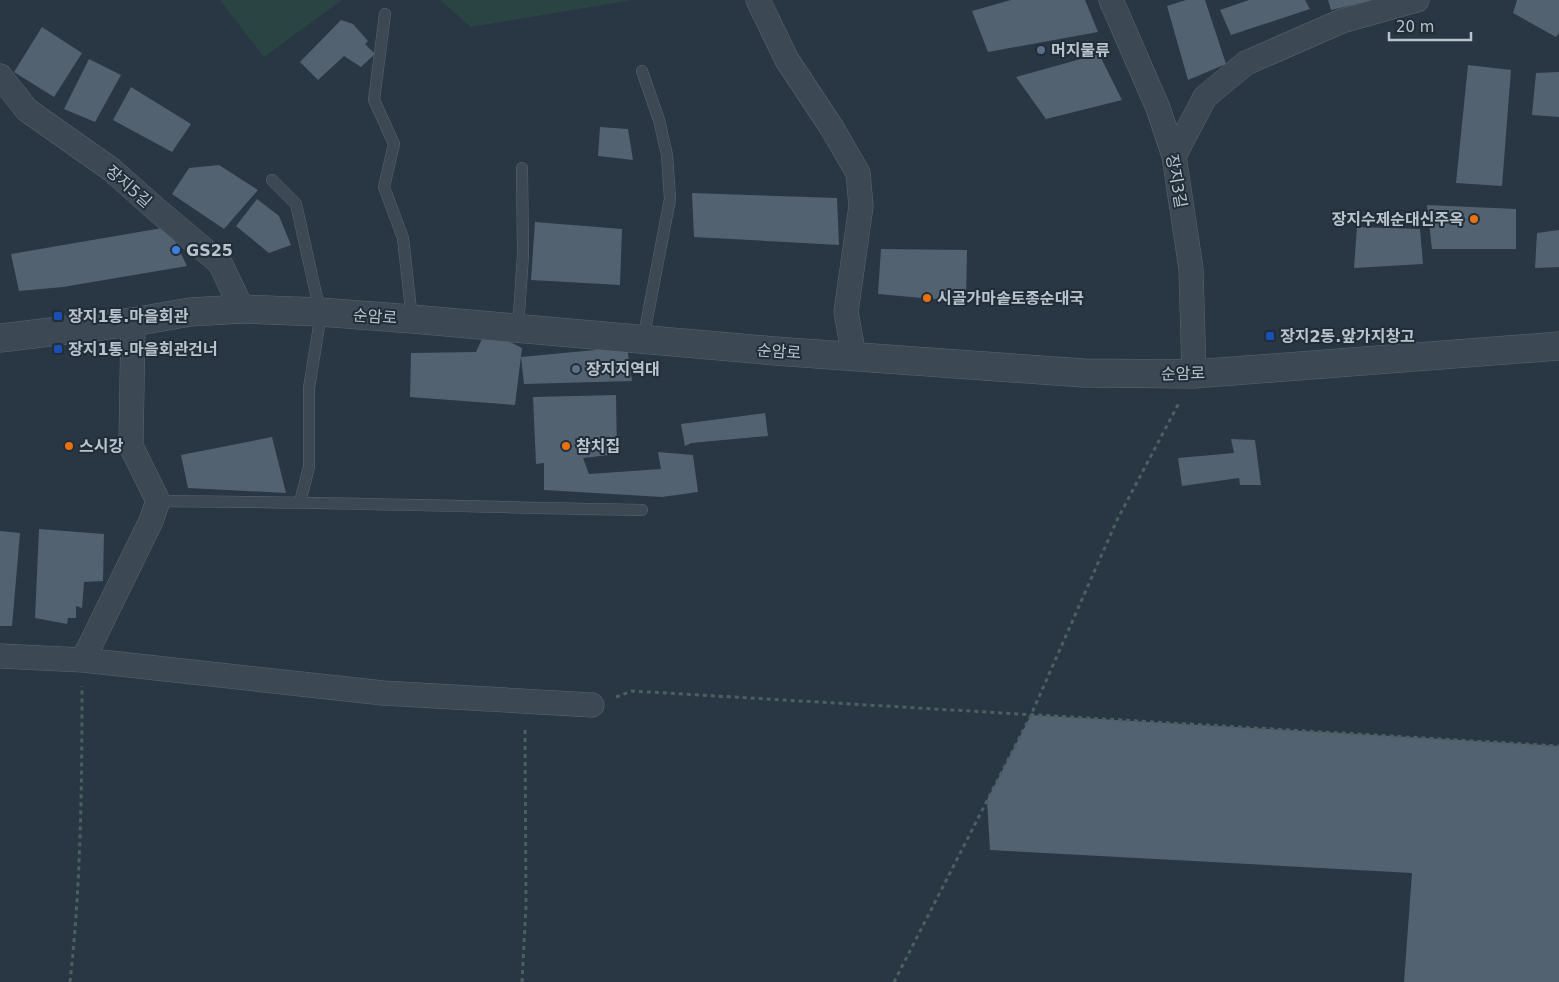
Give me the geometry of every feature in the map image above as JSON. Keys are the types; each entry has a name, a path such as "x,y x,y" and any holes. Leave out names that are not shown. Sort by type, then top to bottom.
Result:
{"street":[{"path":"758,0 787,60 832,128 858,174 861,206 846,312 854,356"},
{"name":"장지3길","path":"1111,0 1158,108 1174,156 1191,269 1194,374"},
{"path":"1174,156 1205,97 1246,63 1342,21 1417,0"},
{"name":"장지5길","path":"0,76 27,110 112,170 220,263 242,309"},
{"path":"0,108 27,110"},
{"name":"순암로","path":"0,338 133,322 190,312 242,309 320,312 412,319 643,340 1083,373 1194,374 1559,346"},
{"path":"82,660 151,521 158,501 131,446 133,322"},
{"path":"0,656 82,660 383,694 592,705"}],"lane":[{"path":"385,14 374,100 394,144 384,187 403,238 412,319"},
{"path":"642,71 659,120 667,155 670,199 643,340"},
{"path":"518,328 523,255 522,168"},
{"path":"272,180 296,204 320,312 309,388 309,467 300,502"},
{"path":"158,501 300,502 400,506 642,510"}],"path":[{"path":"894,982 1031,715 1117,520 1194,374"},
{"path":"70,982 76,928 82,797 82,660"},
{"path":"592,705 632,691 1559,746"},
{"path":"522,982 526,906 525,702"}],"green space":[{"path":"220,0 342,0 264,57"},
{"path":"440,0 632,0 471,27"}],"building":[{"path":"1011,0 1085,0 1098,32 988,52 972,11"},
{"path":"1186,0 1205,0 1226,64 1188,80 1167,6"},
{"path":"1249,0 1305,0 1310,9 1231,35 1220,10"},
{"path":"1328,0 1370,0 1370,1 1331,10"},
{"path":"1517,0 1559,0 1559,33 1556,37 1513,13"},
{"path":"341,20 353,24 368,41 365,44 375,54 361,67 344,56 318,80 300,62"},
{"path":"42,27 82,53 54,97 14,72"},
{"path":"1099,54 1122,100 1046,119 1016,77"},
{"path":"89,59 121,75 95,122 64,109"},
{"path":"1468,65 1511,70 1502,186 1456,183"},
{"path":"1559,72 1559,117 1532,115 1536,73"},
{"path":"131,87 191,124 172,152 113,120"},
{"path":"600,127 628,129 633,160 598,156"},
{"path":"219,165 258,190 224,229 172,194 189,168"},
{"path":"692,193 837,198 839,245 694,237"},
{"path":"257,199 279,216 291,245 269,253 236,226"},
{"path":"1427,205 1516,209 1516,249 1432,249"},
{"path":"535,222 622,229 620,285 531,280"},
{"path":"168,227 187,266 63,287 19,291 11,254"},
{"path":"1357,227 1420,229 1423,264 1354,268"},
{"path":"1559,230 1559,267 1535,268 1537,233"},
{"path":"881,249 967,250 966,302 878,294"},
{"path":"486,330 522,348 515,405 410,397 411,353 476,352"},
{"name":"장지지역대","path":"627,347 632,381 524,384 521,357"},
{"path":"616,395 617,454 583,458 589,474 661,469 658,452 693,455 698,492 662,497 544,490 544,463 536,464 533,397"},
{"path":"765,413 768,436 691,443 685,446 681,424"},
{"path":"272,437 286,493 188,488 181,455"},
{"path":"1231,439 1255,440 1261,485 1240,485 1239,478 1182,486 1178,458 1234,453"},
{"path":"39,529 104,534 103,581 84,582 82,608 76,606 76,618 68,618 67,624 35,618"},
{"path":"0,531 20,533 12,626 0,626"},
{"path":"1031,715 1559,746 1559,982 1404,982 1412,873 990,850 987,800"}],"place":[{"name":"머지물류","path":"1041,50"},
{"name":"장지수제순대신주옥","path":"1474,219"},
{"name":"GS25","path":"176,250"},
{"name":"시골가마솥토종순대국","path":"927,298"},
{"name":"장지1통.마을회관","path":"58,316"},
{"name":"장지2동.앞가지창고","path":"1270,336"},
{"name":"장지1통.마을회관건너","path":"58,349"},
{"name":"장지지역대","path":"576,369"},
{"name":"스시강","path":"69,446"},
{"name":"참치집","path":"566,446"}]}
